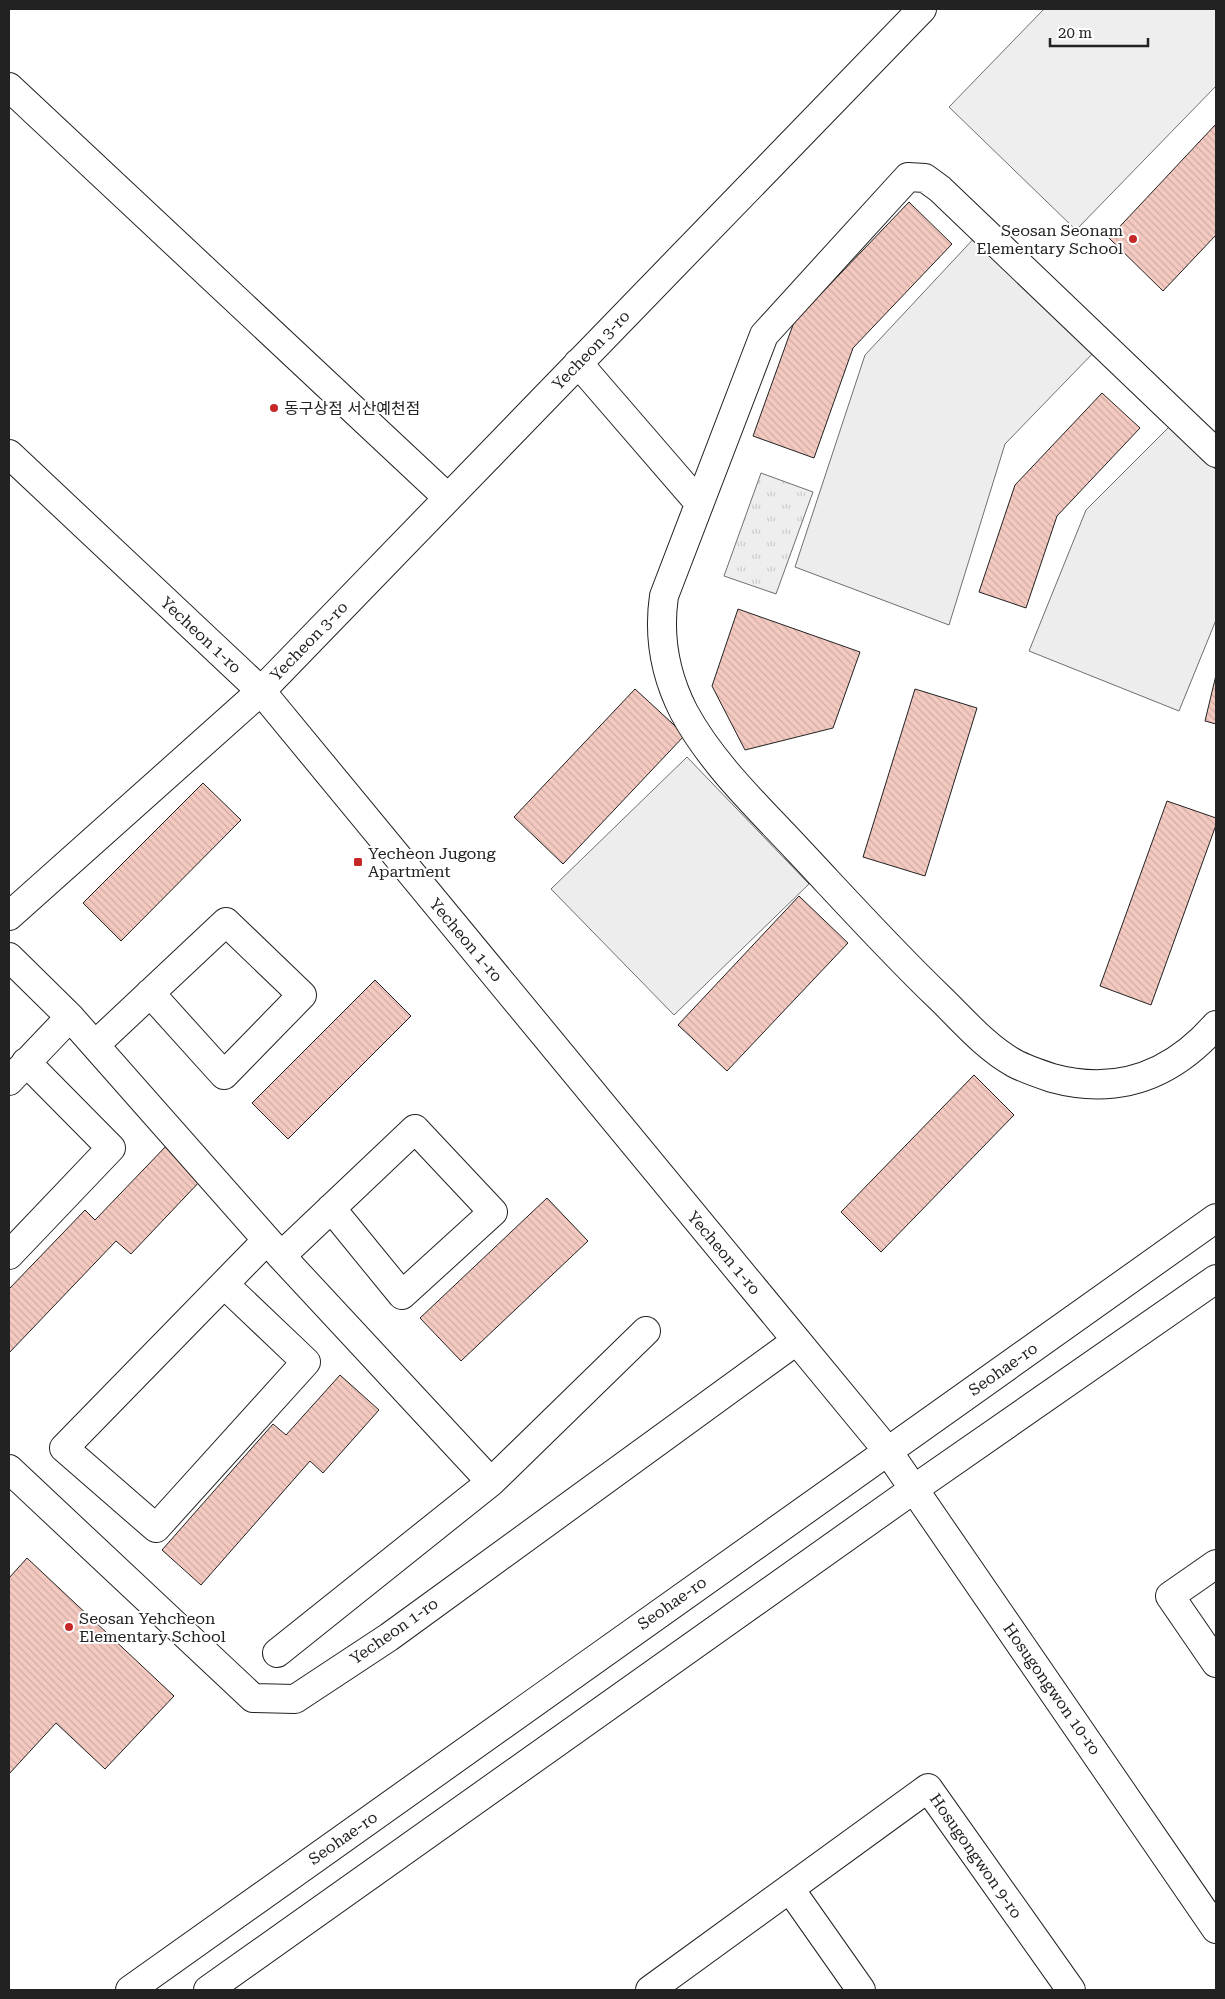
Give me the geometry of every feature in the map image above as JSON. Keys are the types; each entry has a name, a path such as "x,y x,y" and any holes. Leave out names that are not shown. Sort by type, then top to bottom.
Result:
{"street":[{"name":"Yecheon 3-ro","path":"9,916 260,691 922,9"},
{"path":"9,87 448,498"},
{"path":"1216,453 940,189 924,178 917,176 908,177 901,182 764,335 664,596 662,611 663,651 674,689 692,726 746,794 901,961 994,1048 1013,1063 1061,1080 1104,1083 1146,1077 1175,1063 1190,1052 1216,1025"},
{"path":"578,363 699,503"},
{"name":"Yecheon 1-ro","path":"9,454 260,691 887,1450"},
{"path":"94,1045 226,922 302,995 224,1075 150,993"},
{"path":"9,957 70,1016 274,1248 491,1482"},
{"path":"9,1254 111,1148 18,1071 70,1016"},
{"path":"224,1284 306,1362 156,1528 64,1448 224,1284 331,1208 415,1129 493,1212 402,1295 331,1208"},
{"name":"Seohae-ro","path":"130,1990 887,1450 1216,1218"},
{"path":"208,1990 914,1489 1216,1279"},
{"path":"277,1653 491,1482 646,1331"},
{"name":"Yecheon 1-ro","path":"14,1484 254,1698 295,1699 389,1636 796,1341"},
{"name":"Hosugongwon 10-ro","path":"887,1450 1216,1929"},
{"path":"1216,1564 1170,1596 1216,1664"},
{"name":"Hosugongwon 9-ro","path":"650,1990 928,1788 1071,1990"},
{"path":"790,1889 861,1990"}],"green space":[{"path":"1044,9 1216,9 1216,86 1076,230 949,107"},
{"path":"761,473 813,492 776,594 724,576"}],"shaded area":[{"path":"979,233 1097,349 1005,444 949,625 795,567 865,355"},
{"path":"1171,425 1216,470 1216,620 1179,711 1029,651 1086,510"},
{"path":"687,757 809,884 674,1015 551,889"}],"building":[{"name":"Seosan Seonam Elementary School","path":"1216,124 1216,235 1163,291 1109,238"},
{"path":"909,202 952,244 853,348 814,458 753,436 794,322"},
{"path":"1102,393 1140,428 1057,516 1026,608 979,592 1015,485"},
{"path":"738,609 860,652 833,728 745,750 712,686"},
{"path":"1216,675 1216,724 1205,721"},
{"path":"635,689 685,735 563,864 514,817"},
{"path":"915,689 977,708 925,876 863,857"},
{"path":"203,783 241,820 121,941 83,903"},
{"path":"1167,801 1216,818 1216,825 1151,1005 1100,986"},
{"path":"799,896 848,943 727,1071 678,1025"},
{"path":"375,980 411,1016 288,1139 252,1103"},
{"path":"974,1075 1014,1115 881,1252 841,1212"},
{"path":"168,1144 203,1178 131,1254 116,1241 9,1353 9,1289 85,1210 95,1220"},
{"path":"547,1198 588,1241 461,1361 420,1318"},
{"path":"340,1375 379,1410 323,1473 310,1461 201,1585 162,1550 273,1424 286,1435"},
{"name":"Seosan Yehcheon Elementary School","path":"27,1558 174,1696 105,1769 56,1723 9,1774 9,1578"}],"place":[{"name":"Seosan Seonam Elementary School","path":"1133,239"},
{"name":"동구상점 서산예천점","path":"274,408"},
{"name":"Yecheon Jugong Apartment","path":"358,862"},
{"name":"Seosan Yehcheon Elementary School","path":"69,1627"}]}
